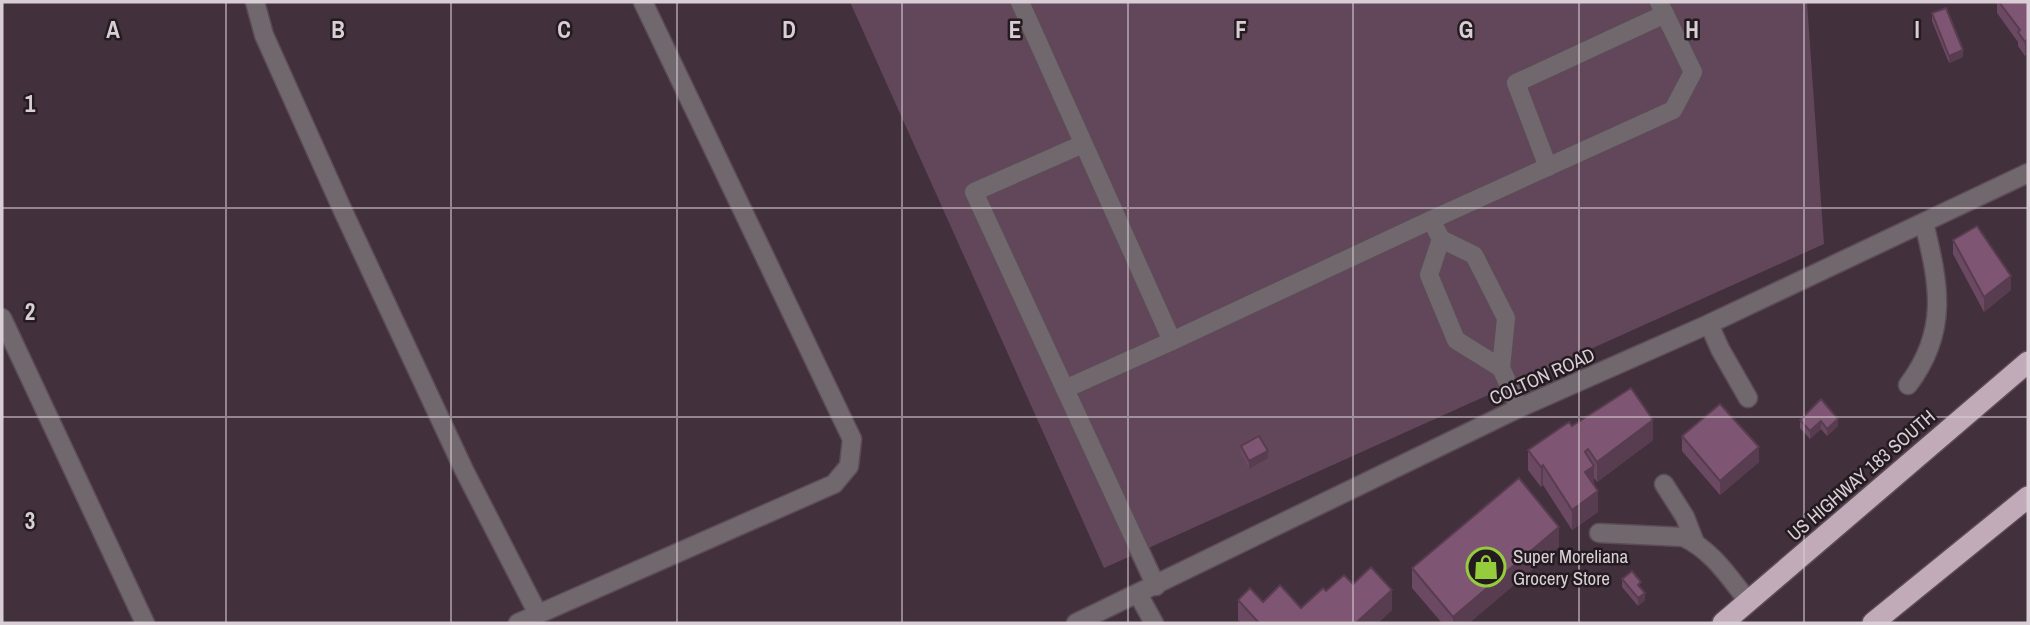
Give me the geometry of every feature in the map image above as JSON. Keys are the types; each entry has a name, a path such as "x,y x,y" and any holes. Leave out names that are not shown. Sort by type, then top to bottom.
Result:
{"highway":[{"name":"US HIGHWAY 183 SOUTH","path":"1723,623 2028,362"},
{"path":"1873,623 2028,497"}],"street":[{"path":"255,2 264,35 342,211 464,470 538,614"},
{"path":"518,623 834,484 849,466 852,439 643,2"},
{"path":"1020,2 1172,341"},
{"path":"1065,389 1673,110 1693,72 1662,8 1516,83 1548,167"},
{"path":"1083,144 974,192 1156,586"},
{"name":"COLTON ROAD","path":"1076,623 1520,408 1709,324 2028,173"},
{"path":"1431,220 1441,239 1474,255 1506,318 1500,368"},
{"path":"1908,385 1923,365 1932,343 1938,293 1924,223"},
{"path":"1441,239 1429,275 1456,340 1500,368 1520,408"},
{"path":"2,318 145,623"},
{"path":"1709,324 1748,398"},
{"path":"1664,484 1685,517 1695,543"},
{"path":"1599,533 1683,537 1710,554 1748,601"},
{"path":"1138,594 1154,623"}],"shaded area":[{"path":"850,2 1807,2 1824,244 1104,568"}],"building":[{"path":"1999,2 2028,2 2028,39 2025,42 2018,32 2020,30"},
{"path":"1946,8 1963,50 1949,56 1932,13"},
{"path":"1977,226 2011,276 1984,297 1953,240"},
{"path":"1631,388 1653,420 1597,462 1588,449 1585,452 1594,466 1585,472 1598,491 1572,510 1543,465 1541,467 1528,450 1569,422 1572,426"},
{"path":"1821,399 1838,419 1827,429 1821,421 1810,431 1800,420"},
{"path":"1720,404 1759,447 1720,481 1682,436"},
{"path":"1259,436 1268,451 1249,461 1241,446"},
{"name":"Super Moreliana Grocery Store","path":"1519,478 1559,527 1453,617 1412,568"},
{"path":"1371,567 1392,590 1358,623 1259,623 1238,600 1250,588 1263,602 1280,585 1301,608 1323,588 1326,591 1344,575 1353,584"},
{"path":"1632,571 1641,582 1638,585 1645,593 1638,598 1622,579"}],"place":[{"name":"Super Moreliana Grocery Store","path":"1486,567"}]}
